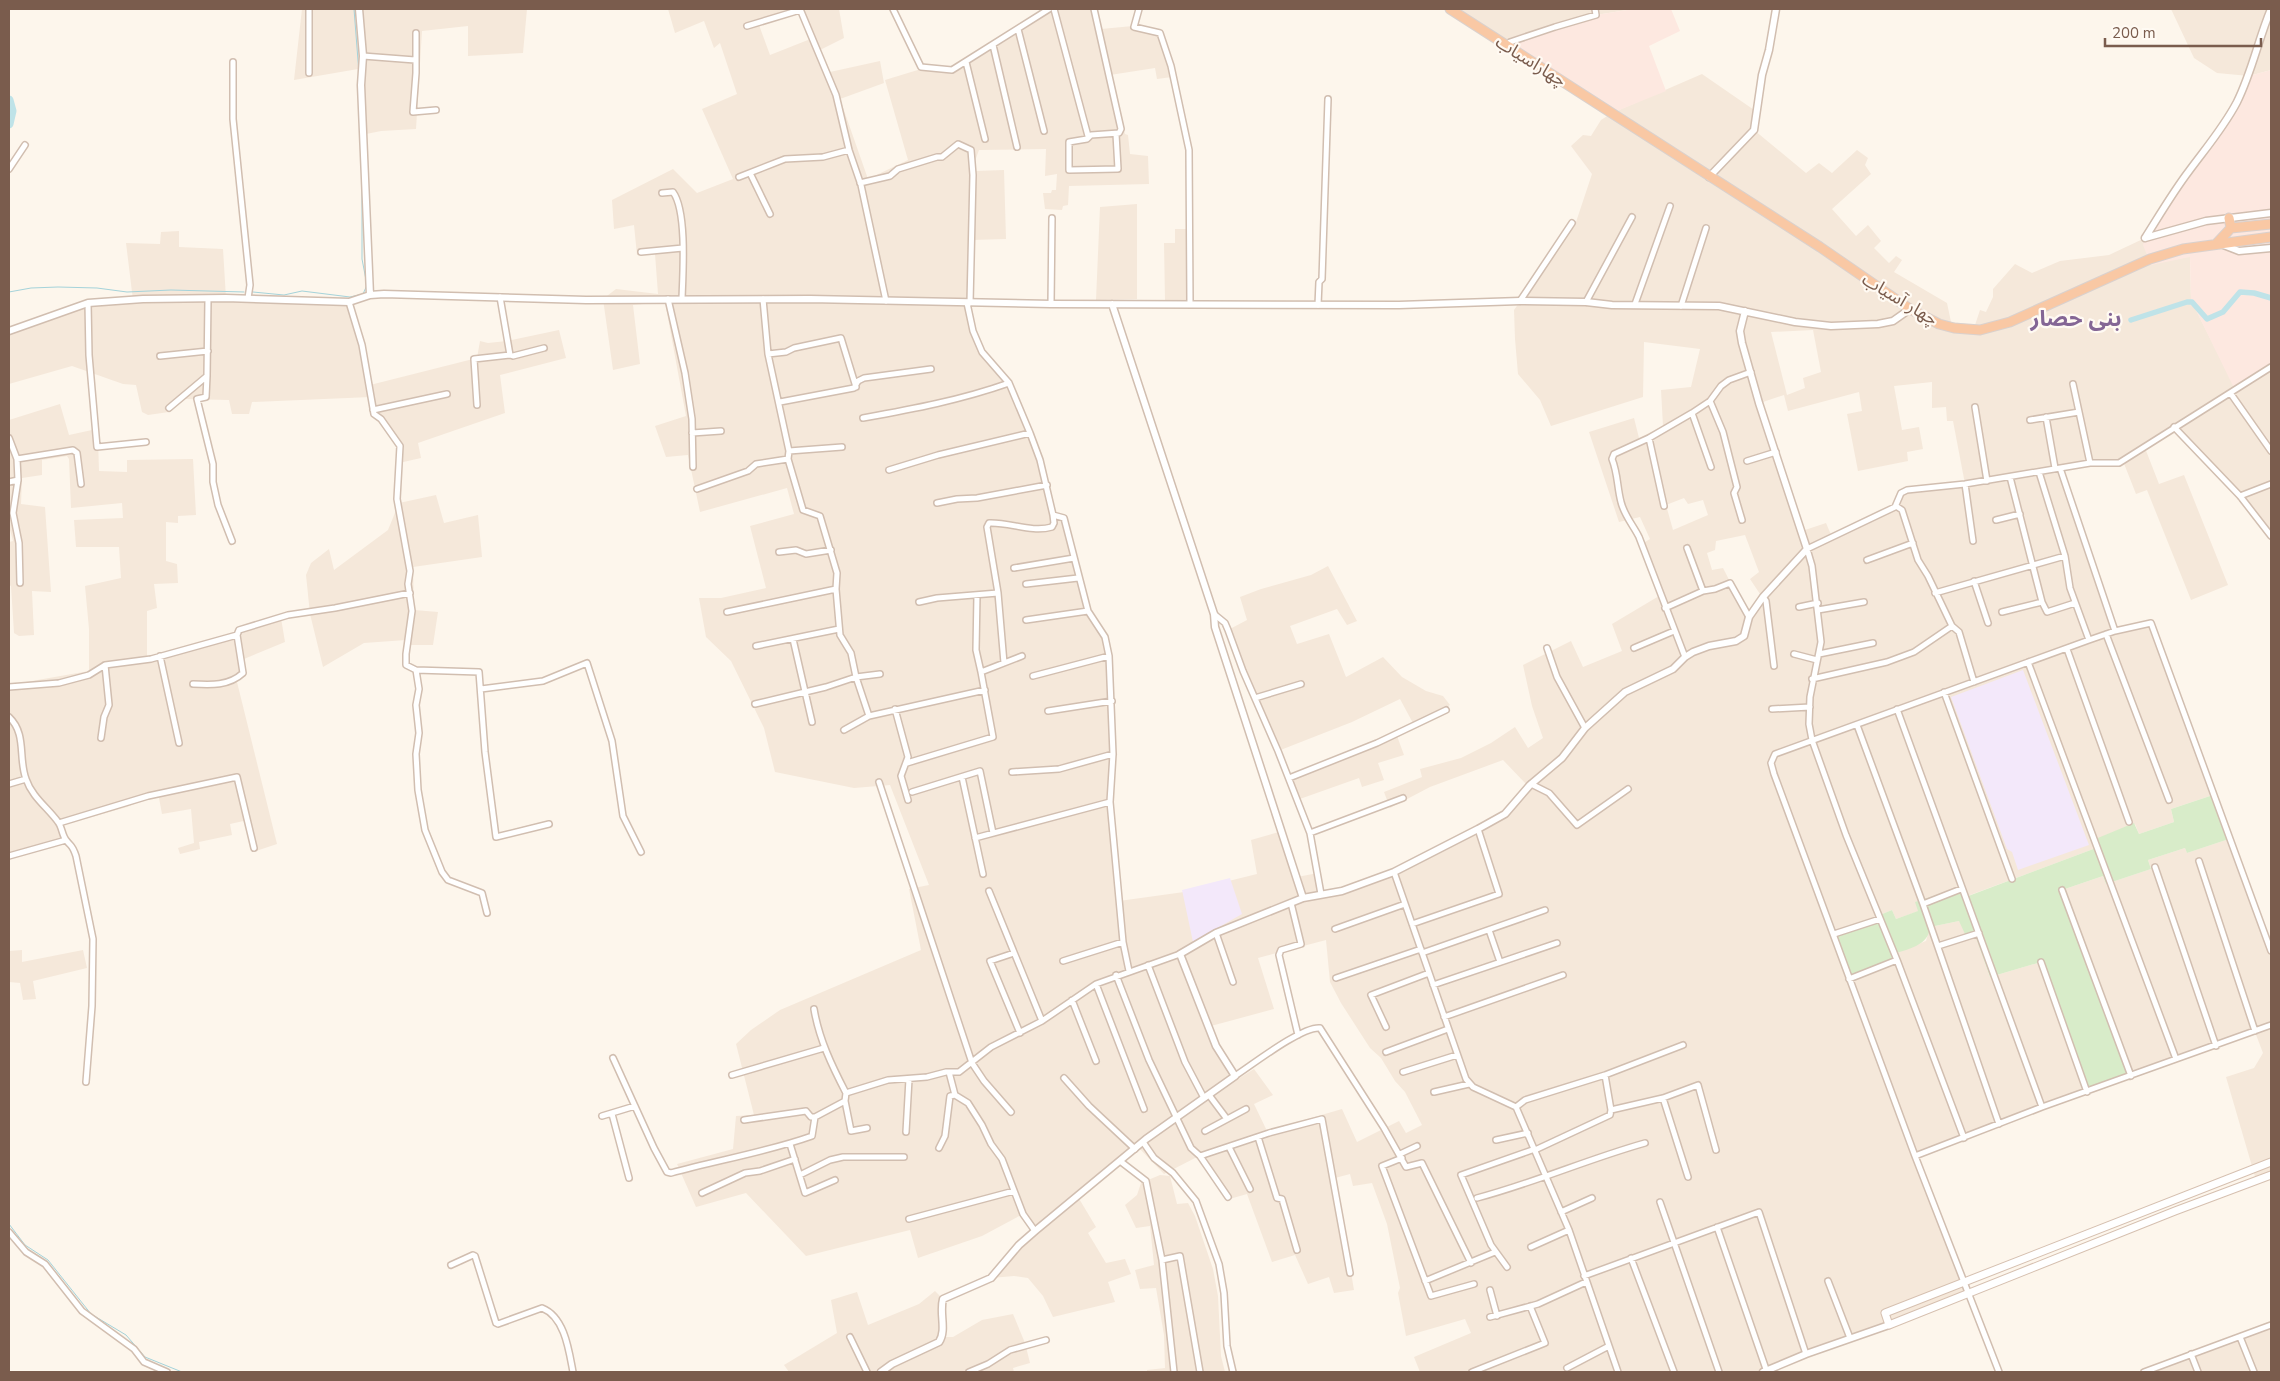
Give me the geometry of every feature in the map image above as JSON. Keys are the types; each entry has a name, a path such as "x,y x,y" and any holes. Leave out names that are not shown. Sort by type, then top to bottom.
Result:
{"highway":[{"name":"چهاراسیاب","path":"1450,9 1612,113"},
{"name":"چهار آسیاب","path":"1612,113 1820,247 1910,309 1939,324 1954,328 1980,330 1996,327 2027,315 2150,259 2183,249 2271,236"},
{"path":"2229,218 2231,228"},
{"path":"2217,243 2231,228 2271,224"}],"main road":[{"path":"2271,1162 2184,1194 1885,1313 1889,1325 1969,1291 2271,1175"},
{"path":"2197,1189 2201,1201"},
{"path":"2184,1194 2188,1206"}],"street":[{"path":"309,9 309,73"},
{"path":"358,9 363,56 361,85 370,295"},
{"path":"747,26 800,9 836,95 849,150 860,183 886,301"},
{"path":"893,9 921,67 952,70 1049,9"},
{"path":"1054,9 1088,136"},
{"path":"1094,9 1121,129 1119,134 1116,134 1088,136 1087,139 1070,142 1069,170 1118,169 1116,134"},
{"path":"1139,9 1134,27 1160,33 1171,66 1189,150 1190,303"},
{"path":"1507,46 1510,42 1596,15 1595,9"},
{"path":"1709,177 1754,130 1762,75 1769,50 1776,9"},
{"path":"2271,10 2255,49 2249,76 2237,102 2145,238 2206,221 2271,214"},
{"path":"1018,28 1044,131"},
{"path":"416,33 413,112 436,110"},
{"path":"993,45 1017,147"},
{"path":"363,56 415,60"},
{"path":"233,62 233,119 250,285 248,298"},
{"path":"966,62 985,139"},
{"path":"1318,305 1319,282 1322,279 1328,99"},
{"path":"860,183 890,176 898,168 937,156 942,157 958,144 971,150 973,175 968,303 973,331 982,352 1009,383 1030,433 1047,485 1054,523 1052,527 1046,529 989,524 987,527 998,593 1004,663"},
{"path":"9,169 25,146"},
{"path":"739,177 785,159 823,157 849,150"},
{"path":"750,173 770,214"},
{"path":"662,193 669,191 675,194 679,210 683,248 682,298"},
{"path":"1635,304 1670,206"},
{"path":"1586,302 1632,217"},
{"path":"1051,304 1052,218"},
{"path":"1520,301 1572,223"},
{"path":"1681,306 1706,228"},
{"path":"2217,243 2239,250 2271,248"},
{"path":"641,252 683,248"},
{"path":"9,331 88,303 143,299 248,298 349,302 370,295 586,300 682,298 1051,304 1190,303 1399,306 1520,301 1586,302 1719,306 1814,325 1858,326 1893,321 1910,309"},
{"path":"500,297 510,355"},
{"path":"208,299 206,397 197,399 213,464 213,482 218,505 232,541"},
{"path":"668,299 685,373 692,433 693,467"},
{"path":"763,299 768,354 780,402 789,451 788,459 803,510 820,516 831,550 837,573 836,589 840,635 850,653 869,716"},
{"path":"349,302 362,346 374,414 381,419 400,446 397,499 410,571 408,584 412,623 406,654 406,665 416,670 479,672 485,752 496,837 549,824"},
{"path":"88,303 89,354 97,447 146,442"},
{"path":"1112,304 1214,614 1215,627 1303,898"},
{"path":"1745,311 1740,332 1812,566 1818,603 1822,642 1812,679 1809,724 1812,740 1846,836 1897,960 1964,1138"},
{"path":"768,354 786,352 794,348 841,338 856,387"},
{"path":"478,405 474,359 513,356 544,348"},
{"path":"160,356 208,351"},
{"path":"856,387 858,381 864,378 931,368"},
{"path":"846,1093 888,1080 959,1072 991,1047 1042,1021 1096,984 1116,975 1180,954 1216,933 1303,898 1342,891 1394,872 1505,814 1531,784 1562,758 1585,728 1625,692 1673,669 1685,657 1709,646 1740,639 1746,632 1749,617 1762,597 1807,549 1874,519 1896,506 1898,497 1907,490 1987,481 2090,463 2119,463 2270,370"},
{"path":"1685,657 1639,537 1630,525 1621,502 1617,471 1612,459 1614,454 1649,438 1710,401 1721,386 1729,380 1751,372"},
{"path":"169,408 207,376"},
{"path":"863,418 952,400 1009,383"},
{"path":"2073,384 2090,463"},
{"path":"780,402 856,387"},
{"path":"373,410 447,394"},
{"path":"2231,394 2271,451"},
{"path":"1710,401 1723,432 1737,487 1734,493 1742,520"},
{"path":"1975,407 1987,481"},
{"path":"2030,420 2079,412"},
{"path":"1692,413 1711,467"},
{"path":"2046,417 2057,468 2115,631"},
{"path":"2174,428 2240,496 2271,536"},
{"path":"692,433 721,432"},
{"path":"890,470 938,455 1030,433"},
{"path":"9,438 17,459 18,480 13,513 19,543 20,583"},
{"path":"1649,438 1664,506"},
{"path":"789,451 842,446"},
{"path":"17,459 73,450 76,453 81,484"},
{"path":"1748,461 1776,452"},
{"path":"697,489 748,471 756,464 788,459"},
{"path":"2039,472 2065,556 2070,588 2089,640"},
{"path":"2010,477 2042,602 2047,612 2076,603"},
{"path":"9,482 18,480"},
{"path":"1965,484 1973,541"},
{"path":"2240,496 2271,484"},
{"path":"937,503 957,499 978,498 1047,485"},
{"path":"1896,506 1902,510 1918,560 1928,576 1934,593 1952,626 1959,632 1974,682"},
{"path":"1996,520 2020,514"},
{"path":"1053,515 1064,518 1088,611 1104,637 1109,656 1113,754 1110,802 1122,942 1129,971"},
{"path":"1867,560 1913,543"},
{"path":"1687,548 1702,591"},
{"path":"779,552 796,550 806,554 831,550"},
{"path":"1934,593 2065,556"},
{"path":"1014,568 1074,558"},
{"path":"1026,584 1078,578"},
{"path":"1974,581 1988,623"},
{"path":"1666,608 1702,591 1716,589 1730,583 1749,617"},
{"path":"727,612 836,589"},
{"path":"192,684 216,685 238,678 244,672 237,635 239,630 288,615 336,608 377,598 410,593"},
{"path":"919,602 937,598 998,593"},
{"path":"907,762 993,737 976,650 977,595"},
{"path":"1762,597 1766,601 1774,666"},
{"path":"1818,610 1864,602"},
{"path":"2002,612 2042,602"},
{"path":"1799,607 1818,603"},
{"path":"1026,620 1088,611"},
{"path":"1214,614 1225,623 1289,778 1310,833 1322,894"},
{"path":"1999,1372 1915,1156 1771,763 1775,754 2089,640 2148,622 2153,626 2271,951"},
{"path":"1812,679 1887,662 1914,652 1952,626"},
{"path":"756,646 839,629"},
{"path":"1634,648 1674,631"},
{"path":"2106,634 2168,800"},
{"path":"9,687 59,683 89,675 105,665 151,659 237,635"},
{"path":"792,640 812,722"},
{"path":"1794,654 1818,657 1873,643"},
{"path":"1547,648 1556,677 1585,728"},
{"path":"2067,649 2129,822"},
{"path":"160,656 179,742"},
{"path":"981,672 1022,656"},
{"path":"1033,676 1109,656"},
{"path":"2028,662 2176,1059"},
{"path":"481,689 543,681 587,663 612,741 624,816 641,852"},
{"path":"102,738 104,717 109,705 105,665"},
{"path":"416,670 419,688 416,705 419,733 416,754 417,772 425,830 442,872 448,880 482,893 487,913"},
{"path":"755,704 826,687 856,677 880,674"},
{"path":"1255,698 1301,684"},
{"path":"844,730 869,716 985,690"},
{"path":"1944,692 2012,879"},
{"path":"1048,711 1112,700"},
{"path":"1772,709 1810,707"},
{"path":"895,709 908,757 901,776 908,800"},
{"path":"1896,709 2042,1107"},
{"path":"1289,778 1377,743 1446,710"},
{"path":"9,717 15,723 20,735 26,779 41,804 59,823 66,840 72,844 76,856 93,939 92,1006 86,1082"},
{"path":"1857,724 1938,946 1999,1124"},
{"path":"1012,772 1059,769 1113,754"},
{"path":"912,792 980,771 993,833"},
{"path":"59,823 148,796 237,776 254,848"},
{"path":"962,777 983,874"},
{"path":"9,784 26,779"},
{"path":"879,782 972,1063 984,1082 1011,1112"},
{"path":"1531,784 1549,793 1577,824 1628,789"},
{"path":"1310,833 1403,798"},
{"path":"976,838 1110,802"},
{"path":"1412,924 1499,894 1478,829"},
{"path":"9,856 66,840"},
{"path":"2199,861 2255,1032"},
{"path":"2155,868 2216,1046"},
{"path":"1394,872 1457,1055 1469,1084"},
{"path":"1923,904 1961,889"},
{"path":"2062,890 2131,1076"},
{"path":"989,891 1042,1021"},
{"path":"1291,903 1301,944 1280,950 1279,955 1298,1035"},
{"path":"1335,929 1405,904"},
{"path":"1336,978 1490,930 1545,910"},
{"path":"1834,934 1880,919"},
{"path":"1490,930 1500,962"},
{"path":"1216,933 1233,982"},
{"path":"1938,946 1979,933"},
{"path":"1063,960 1122,942"},
{"path":"1433,985 1558,943"},
{"path":"1014,953 990,961 1020,1033"},
{"path":"1180,954 1216,1046 1235,1076"},
{"path":"1850,979 1897,960"},
{"path":"2041,962 2087,1092"},
{"path":"1148,965 1185,1062 1206,1096 1227,1119"},
{"path":"1386,1027 1371,995 1429,973"},
{"path":"1116,975 1149,1060 1178,1117 1191,1148 1200,1156 1228,1197"},
{"path":"1444,1016 1563,975"},
{"path":"1096,984 1144,1109"},
{"path":"1072,1000 1096,1061"},
{"path":"814,1009 817,1029 824,1048 846,1093 845,1101 851,1131 867,1128"},
{"path":"1915,1156 2042,1107 2271,1026"},
{"path":"881,1372 892,1364 939,1342 942,1337 941,1307 943,1299 991,1278 1019,1245 1144,1142 1235,1076 1298,1035 1315,1028 1320,1028 1407,1168 1422,1162 1470,1263"},
{"path":"1386,1052 1448,1029"},
{"path":"1516,1107 1525,1100 1605,1075 1683,1045"},
{"path":"732,1075 824,1048"},
{"path":"1403,1072 1457,1055"},
{"path":"613,1058 654,1148 669,1172 790,1144 812,1136 815,1117"},
{"path":"949,1072 955,1094 968,1103 1002,1159 1023,1214 1035,1231"},
{"path":"1507,1267 1496,1252 1461,1175 1535,1150 1610,1115 1611,1110 1605,1075"},
{"path":"1064,1078 1089,1106 1135,1149"},
{"path":"906,1132 909,1079"},
{"path":"1434,1092 1469,1084 1516,1107 1568,1230 1618,1372"},
{"path":"1611,1110 1663,1098 1698,1085 1716,1150"},
{"path":"939,1148 945,1136 950,1096 955,1094"},
{"path":"1663,1098 1688,1177"},
{"path":"744,1120 806,1111 811,1117 815,1117 845,1101"},
{"path":"602,1116 635,1106"},
{"path":"1205,1131 1246,1108"},
{"path":"612,1114 628,1178"},
{"path":"1200,1156 1322,1119 1350,1273"},
{"path":"1496,1140 1528,1133"},
{"path":"1258,1137 1267,1172 1277,1198 1282,1199 1298,1250"},
{"path":"1144,1142 1154,1158 1173,1173 1196,1201 1219,1264 1224,1293 1226,1346 1233,1372"},
{"path":"790,1144 806,1194 835,1180"},
{"path":"1477,1198 1514,1188 1604,1154 1645,1144"},
{"path":"1417,1146 1382,1166 1432,1297 1474,1284"},
{"path":"1229,1147 1250,1189"},
{"path":"800,1176 830,1160 843,1157 904,1156"},
{"path":"702,1193 745,1173 760,1171 795,1158"},
{"path":"1120,1161 1146,1181 1162,1260 1174,1372"},
{"path":"909,1219 1014,1191"},
{"path":"1561,1212 1592,1198"},
{"path":"1660,1202 1719,1372"},
{"path":"1490,1317 1530,1306 1631,1258 1759,1212 1806,1354"},
{"path":"1717,1227 1765,1372 1806,1354 1889,1325"},
{"path":"1531,1247 1568,1230"},
{"path":"9,1232 26,1252 45,1264 82,1311 134,1348 144,1362 167,1372"},
{"path":"1425,1280 1496,1252"},
{"path":"451,1265 473,1255 475,1256 496,1323 498,1324 542,1308 546,1310 562,1328 573,1372"},
{"path":"1162,1260 1180,1256 1200,1372"},
{"path":"1631,1258 1674,1372"},
{"path":"1828,1281 1850,1338"},
{"path":"1490,1290 1497,1316"},
{"path":"1472,1372 1545,1343 1530,1306"},
{"path":"2144,1372 2271,1325"},
{"path":"850,1337 867,1372"},
{"path":"2240,1337 2254,1372"},
{"path":"969,1372 988,1364 1010,1350 1046,1340"},
{"path":"1567,1368 1609,1346"},
{"path":"2191,1354 2198,1372"}],"shaded area":[{"path":"302,9 527,9 523,53 468,56 468,26 422,31 416,129 366,134 358,69 294,80"},
{"path":"668,9 839,9 844,38 820,50 830,72 880,61 884,83 840,99 868,179 908,160 885,80 921,69 954,72 1052,9 1096,9 1101,29 1133,26 1157,33 1172,77 1157,79 1155,68 1110,75 1125,134 1128,135 1130,154 1148,156 1149,184 1069,186 1068,205 1063,206 1062,210 1045,209 1043,193 1051,193 1052,190 1056,190 1057,174 1045,176 1046,149 979,150 975,161 975,171 1004,170 1006,239 972,240 968,310 982,352 1009,383 1030,433 1053,515 1064,518 1088,611 1105,637 1112,701 1110,802 1119,901 1184,892 1257,874 1251,840 1282,831 1297,877 1318,873 1321,893 1342,891 1394,872 1505,813 1529,787 1503,760 1430,787 1390,808 1384,792 1422,777 1420,769 1461,758 1491,743 1515,727 1528,748 1543,738 1532,706 1523,665 1571,641 1583,667 1622,651 1612,624 1659,596 1640,545 1650,539 1640,517 1619,522 1589,432 1634,418 1639,438 1663,426 1661,390 1691,387 1700,349 1644,342 1643,397 1551,426 1540,400 1518,374 1514,310 1575,225 1592,174 1571,146 1583,135 1591,136 1601,120 1612,113 1702,74 1757,112 1754,130 1806,173 1819,163 1832,173 1857,150 1868,158 1865,165 1871,174 1832,209 1856,236 1868,225 1881,241 1874,248 1889,263 1896,256 1902,260 1894,272 1947,303 1951,322 1975,325 1980,310 1986,312 1993,297 1993,289 2015,264 2032,273 2060,261 2109,255 2145,238 2190,257 2191,300 2235,388 2271,364 2271,536 2240,496 2175,428 2145,448 2159,484 2184,475 2228,585 2191,600 2147,490 2136,494 2123,461 2090,463 2060,468 2115,631 2148,622 2213,795 2171,809 2174,822 2139,834 2135,824 2096,848 1962,898 1958,889 1916,902 1919,911 1896,919 1892,910 1834,935 1894,963 1891,955 1926,941 1930,927 1959,921 1974,931 1990,977 2041,962 2087,1092 1915,1156 1969,1291 1763,1372 1420,1372 1414,1357 1471,1333 1465,1319 1406,1336 1398,1293 1400,1288 1387,1224 1372,1183 1353,1186 1350,1174 1335,1178 1354,1290 1334,1293 1329,1277 1308,1284 1295,1255 1272,1262 1247,1194 1226,1200 1197,1157 1164,1174 1138,1147 1078,1197 1096,1227 1088,1233 1106,1263 1125,1259 1131,1274 1108,1282 1115,1302 1053,1317 1043,1296 1028,1278 1014,1276 991,1278 1035,1231 1023,1214 982,1236 918,1258 910,1230 806,1256 746,1193 696,1207 677,1164 733,1149 736,1116 754,1115 736,1044 751,1030 780,1010 921,950 909,889 929,885 890,785 854,788 775,772 764,728 731,661 706,637 699,598 721,598 766,588 750,526 794,514 787,488 700,512 688,455 666,457 655,426 686,416 665,302 633,305 640,364 613,370 603,299 616,289 658,294 655,254 637,255 634,225 614,229 612,200 673,169 697,193 733,179 702,109 737,94 720,43 714,48 704,21 675,33","holes":["799,12 813,38 770,55 759,25","1813,330 1821,372 1803,378 1805,388 1787,395 1771,332","1932,382 1932,408 1946,407 1947,421 1953,421 1965,484 1901,493 1895,507 1832,537 1826,523 1802,531 1760,403 1784,395 1788,411 1859,392 1862,411 1847,414 1858,471 1908,461 1907,452 1923,449 1919,427 1902,430 1894,386","1684,498 1688,504 1703,500 1708,515 1673,530 1666,505","1745,535 1759,572 1750,579 1762,597 1748,617 1723,568 1712,570 1707,553 1715,550 1716,541","1326,940 1330,982 1370,1048 1381,1058 1395,1081 1405,1092 1422,1125 1406,1133 1399,1121 1357,1142 1342,1109 1267,1131 1254,1104 1273,1095 1254,1069 1238,1079 1218,1046 1211,1026 1274,1009 1258,958"]},
{"path":"1450,9 1633,9 1596,15 1510,42"},
{"path":"1633,9 1671,9 1680,31 1649,46 1666,91 1612,113 1510,42 1596,15"},
{"path":"2171,9 2271,9 2271,70 2249,76 2217,73 2194,58"},
{"path":"2271,70 2271,364 2234,388 2191,300 2190,257 2151,265 2143,245 2145,238 2209,146 2249,76"},
{"path":"1137,204 1137,299 1096,300 1100,207"},
{"path":"1175,229 1192,229 1193,300 1165,300 1164,243 1175,243"},
{"path":"179,231 179,247 223,249 226,298 349,302 370,385 477,358 480,341 488,343 507,341 559,330 566,358 500,375 505,413 418,443 421,458 399,463 400,446 374,414 371,397 252,402 249,414 232,414 229,400 184,399 169,412 148,415 142,412 136,385 123,384 72,366 9,384 9,331 88,303 133,300 126,243 160,244 161,232"},
{"path":"60,404 69,435 92,430 98,439 99,471 127,472 127,460 193,459 196,515 178,516 178,523 166,522 166,561 177,564 178,583 154,584 157,608 147,611 147,659 237,635 247,624 281,618 285,642 244,659 245,673 237,682 277,844 256,851 248,820 230,824 232,835 199,842 200,849 180,854 178,848 194,843 191,809 162,814 159,798 151,797 127,807 60,826 68,841 55,847 9,858 9,685 89,671 89,629 85,586 121,578 119,547 76,547 74,520 123,518 122,503 71,508 69,459 67,456 42,460 42,475 22,478 21,504 45,507 51,592 32,591 34,635 19,636 14,633 11,586 9,585 9,542 13,541 9,526 9,420"},
{"path":"436,495 444,523 478,515 482,557 413,567 414,610 438,612 433,645 407,645 406,640 364,643 323,667 310,614 306,575 311,563 329,549 334,570 388,530 399,503"},
{"path":"1328,566 1357,621 1347,625 1337,609 1290,626 1297,644 1329,634 1346,677 1383,657 1402,677 1426,691 1443,696 1450,705 1414,725 1400,699 1352,722 1278,751 1228,630 1247,620 1240,597 1311,575"},
{"path":"2023,670 2089,845 2018,870 2012,852 2007,849 1951,697"},
{"path":"1397,736 1404,755 1378,763 1384,780 1362,787 1359,778 1297,800 1289,778 1372,745 1374,748"},
{"path":"2229,839 2271,951 2271,1175 2256,1180 2226,1077 2254,1068 2263,1053 2255,1032 2131,1076 2062,890 2103,876 2106,884 2151,869 2148,860 2185,848 2187,853"},
{"path":"1230,878 1242,914 1193,942 1182,890"},
{"path":"22,950 22,962 83,950 87,968 33,981 36,999 23,1000 20,983 9,982 9,951"},
{"path":"1160,1175 1170,1176 1177,1204 1188,1203 1195,1216 1213,1269 1218,1296 1221,1356 1225,1372 1147,1372 1147,1370 1165,1368 1164,1335 1156,1288 1140,1289 1135,1270 1154,1265 1150,1226 1136,1228 1125,1205 1137,1195 1141,1183"},
{"path":"935,1291 943,1299 943,1337 953,1337 982,1320 1013,1314 1025,1343 1030,1363 1013,1368 1014,1372 789,1372 784,1365 837,1333 831,1300 857,1292 868,1325 919,1304"},
{"path":"2271,1325 2271,1372 2144,1372"}],"green space":[{"path":"2213,795 2229,839 2187,853 2185,848 2148,860 2151,869 2106,884 2103,876 2062,890 2131,1076 2087,1092 2041,962 1990,977 1974,932 1965,934 1959,921 1930,927 1926,939 1921,943 1891,955 1894,963 1849,979 1834,934 1892,910 1896,919 1918,911 1915,902 1958,888 1963,898 2096,848 2093,840 2134,823 2139,834 2174,822 2171,809"}],"waterway":[{"path":"354,9 359,73"},
{"path":"9,100 12,111 9,124"},
{"path":"359,112 361,153"},
{"path":"253,292 284,295 302,291 350,297 363,294 367,285 362,259 362,187"},
{"path":"9,292 31,288 58,287 97,288 127,292 171,290 244,292"},
{"path":"2131,320 2187,302 2192,302 2207,319 2223,312 2240,292 2254,293 2271,298"},
{"path":"9,1224 25,1245 48,1260 91,1314 126,1335 145,1357 182,1372"}],"district":[{"name":"بنی حصار","path":"2076,319"}]}
